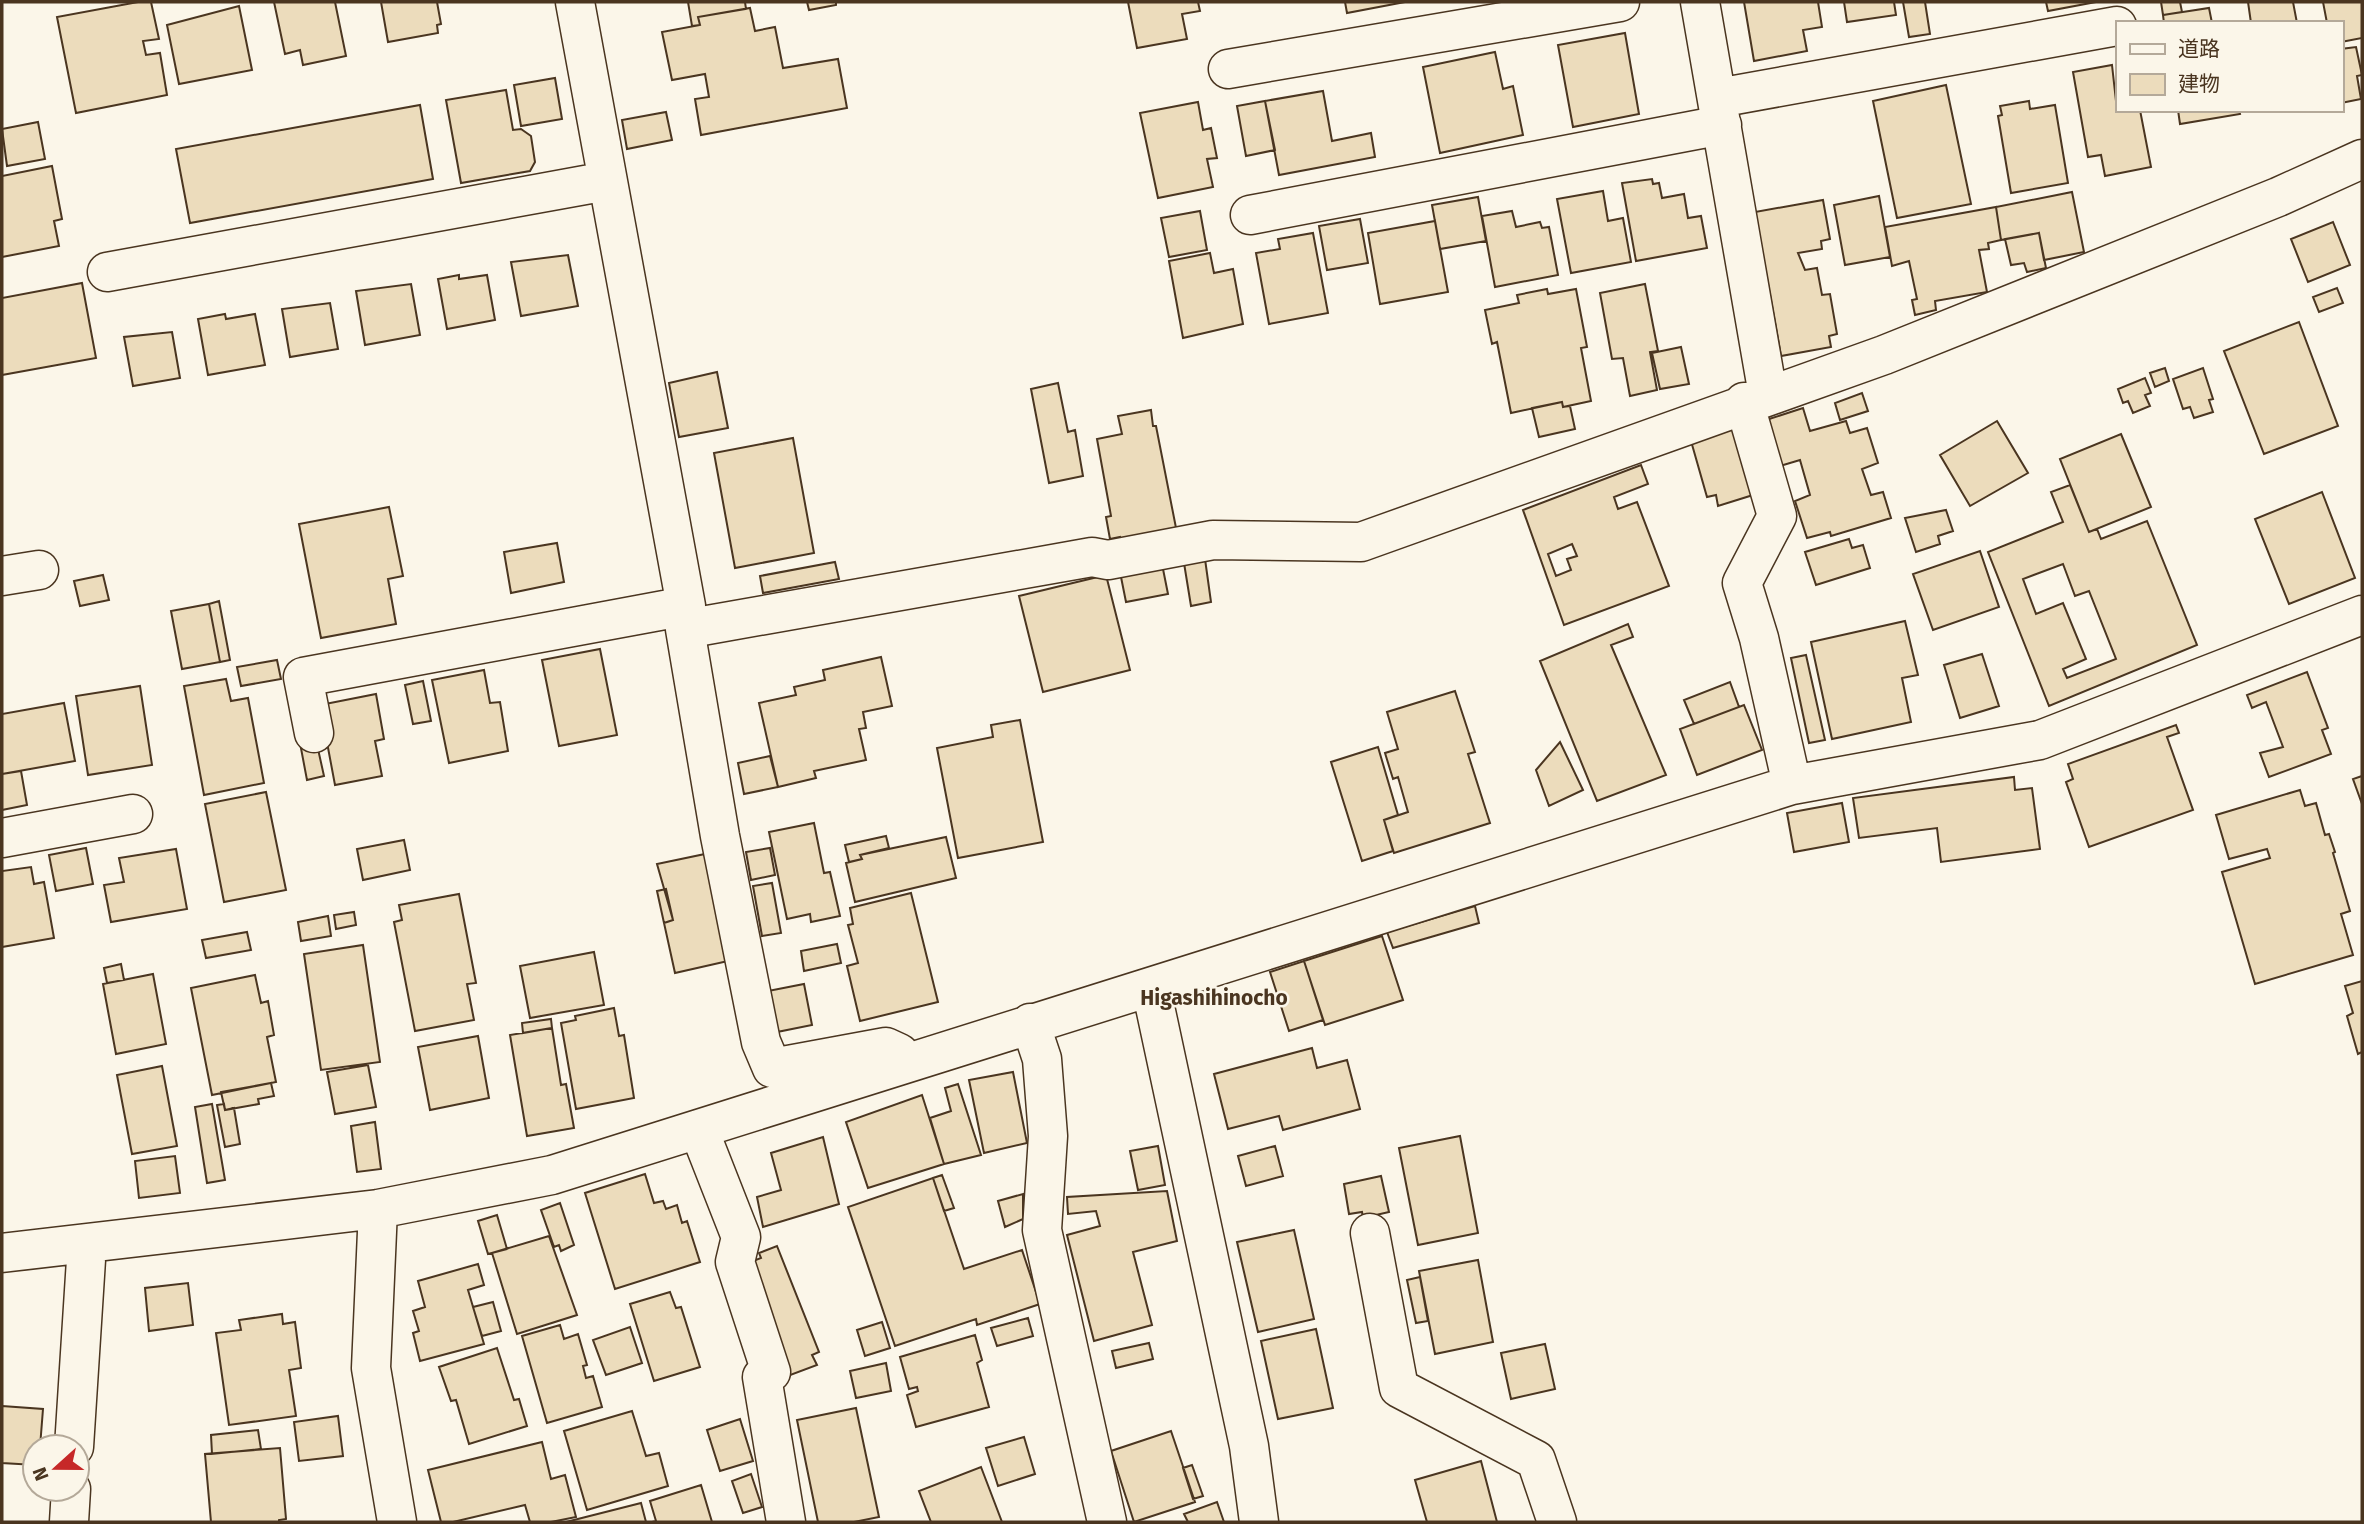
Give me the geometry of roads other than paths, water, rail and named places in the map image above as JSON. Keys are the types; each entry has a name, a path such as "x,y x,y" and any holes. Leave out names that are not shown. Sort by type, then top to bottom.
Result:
{"street":[{"path":"575,2 685,618 720,836 761,1042 772,1068 886,1046 914,1062"},
{"path":"1228,69 1619,2"},
{"path":"1700,2 1720,112 1756,398 1777,516 1742,583 1759,638 1792,785"},
{"path":"1250,215 2116,26"},
{"path":"313,733 303,677 1079,560 1108,560 1213,540 1361,542 1756,398 1884,355 2278,197 2362,159"},
{"path":"107,272 607,181"},
{"path":"2,576 39,570"},
{"path":"2,1253 378,1209 552,1175 1792,785 2040,740 2362,615"},
{"path":"2,838 134,814"},
{"path":"1152,988 1249,1446 1259,1522"},
{"path":"1030,1023 1042,1059 1048,1136 1042,1230 1107,1522"},
{"path":"699,1130 741,1237 735,1262 771,1372 762,1377 786,1522"},
{"path":"378,1209 371,1368 397,1522"},
{"path":"1370,1233 1399,1388 1536,1460 1558,1522"},
{"path":"75,1433 87,1244"},
{"path":"69,1522 70,1503"}],"district":[{"name":"Higashihinocho","path":"1214,998"}]}
